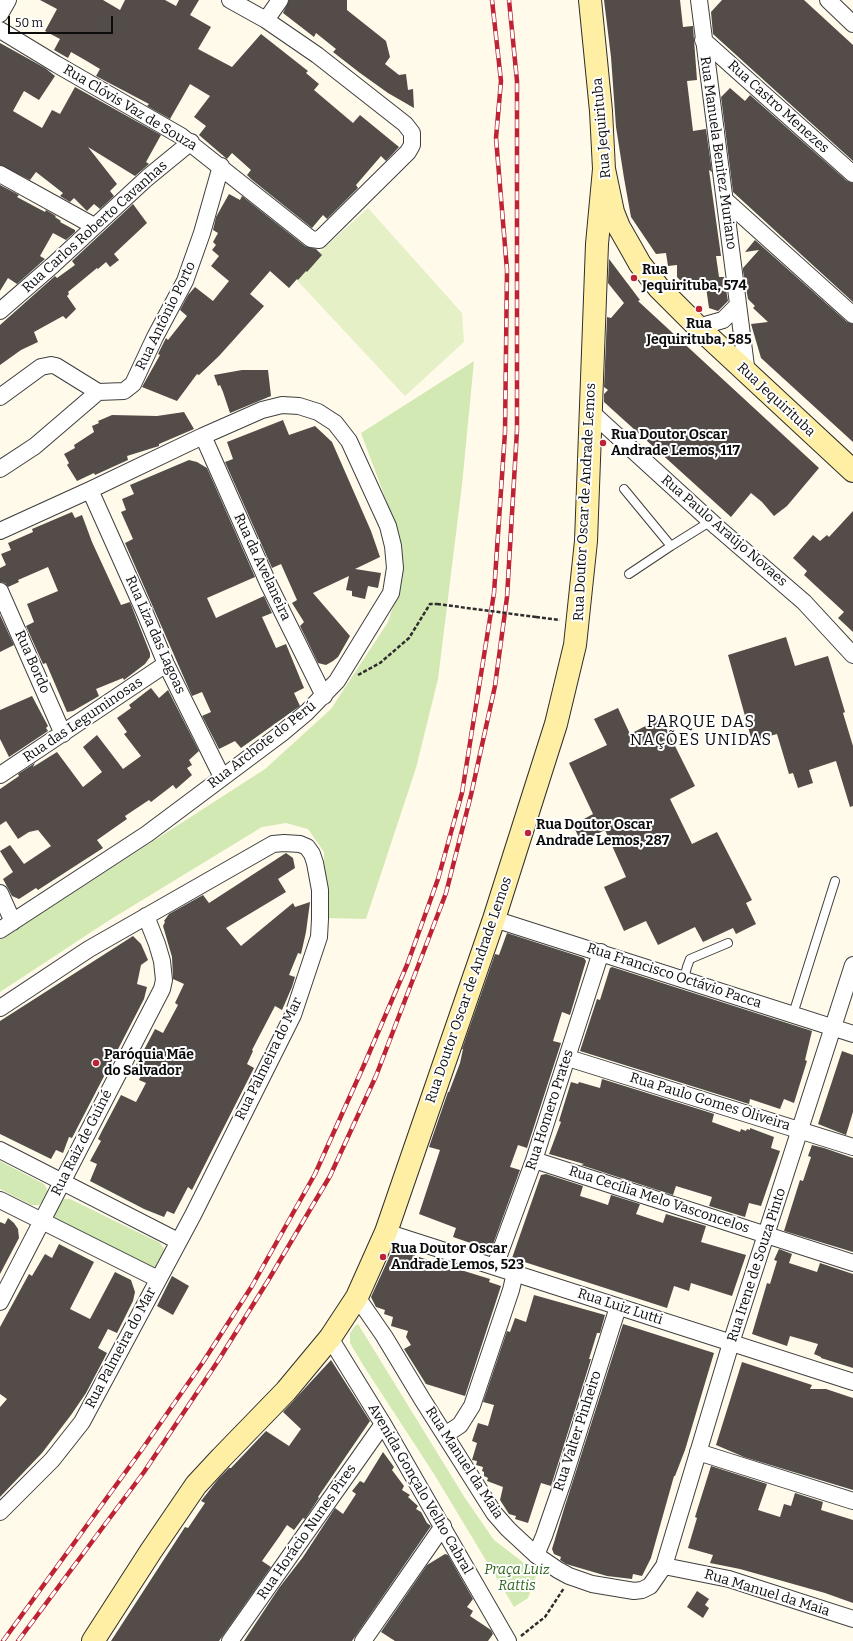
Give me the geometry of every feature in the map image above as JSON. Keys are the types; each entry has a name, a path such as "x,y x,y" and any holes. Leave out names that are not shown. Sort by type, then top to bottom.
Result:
{"street":[{"path":"0,14 8,0"},
{"path":"230,0 266,20 280,0"},
{"name":"Rua Jequirituba","path":"590,0 602,111 604,169 613,212 619,227 640,264 659,288 698,327 853,471"},
{"name":"Rua Manuela Benitez Muriano","path":"698,0 748,374"},
{"path":"828,0 853,24"},
{"name":"Rua Clóvis Vaz de Souza","path":"0,30 191,142 311,239 316,241 322,237 408,152 412,145 412,138 410,130 406,124 317,55 266,20"},
{"name":"Rua Castro Menezes","path":"703,40 853,174"},
{"name":"Rua Carlos Roberto Cavanhas","path":"0,311 53,265 94,226 191,142"},
{"name":"Rua Antônio Porto","path":"98,392 124,391 133,384 155,337 185,281 202,233 221,166"},
{"name":"Rua Doutor Oscar de Andrade Lemos","path":"93,1641 196,1485 286,1391 330,1338 357,1297 386,1232 494,920 556,724 575,644 586,541 597,244 604,169"},
{"path":"0,174 94,226"},
{"path":"724,200 853,315"},
{"path":"597,244 619,227"},
{"path":"698,327 723,320 738,306"},
{"path":"0,397 41,367 51,365 56,366 98,392 41,441 0,469"},
{"name":"Rua Archote do Perú","path":"0,531 262,410 282,405 299,406 318,412 336,423 349,441 388,526 393,546 394,568 391,593 337,681 307,712 282,733 147,834 6,926"},
{"name":"Rua Paulo Araújo Novaes","path":"591,412 711,521 804,602 853,655"},
{"name":"Rua da Avelaneira","path":"203,436 269,585 324,696"},
{"name":"Rua Liza das Lagoas","path":"90,490 146,613 166,664 222,778"},
{"name":"Rua Bordo","path":"0,591 63,734"},
{"name":"Rua das Leguminosas","path":"0,775 166,664"},
{"name":"Rua Palmeira do Mar","path":"0,1008 89,949 273,844 284,842 300,844 307,847 312,854 320,890 319,937 293,1015 178,1241 82,1422 52,1460 0,1512"},
{"path":"0,893 6,926"},
{"name":"Rua Raiz de Guiné","path":"0,1302 162,989 164,980 162,961 158,944 146,916"},
{"name":"Rua Francisco Octávio Pacca","path":"494,920 602,952 853,1034"},
{"name":"Rua Homero Prates","path":"495,1266 534,1160 568,1058 596,966 602,952"},
{"name":"Rua Irene de Souza Pinto","path":"664,1566 731,1343 853,965"},
{"name":"Rua Paulo Gomes Oliveira","path":"568,1058 853,1147"},
{"path":"0,1150 178,1241"},
{"name":"Rua Cecília Melo Vasconcelos","path":"534,1160 853,1263"},
{"path":"0,1200 158,1279"},
{"name":"Rua Luiz Lutti","path":"386,1232 853,1382"},
{"path":"445,1435 460,1425 472,1406 511,1290 515,1273"},
{"name":"Rua Manuel da Maia","path":"357,1297 384,1336 494,1513 508,1529 536,1555 569,1576 592,1584 624,1591 642,1590 650,1586 664,1566 729,1579 853,1619"},
{"name":"Rua Valter Pinheiro","path":"536,1555 562,1484 618,1307"},
{"name":"Avenida Gonçalo Velho Cabral","path":"330,1338 443,1526 514,1639"},
{"name":"Rua Horácio Nunes Pires","path":"230,1641 383,1424"},
{"path":"698,1452 853,1501"},
{"path":"363,1641 443,1526"}],"lane":[{"path":"624,488 671,546"},
{"path":"629,574 711,521"},
{"path":"793,1014 835,882"},
{"path":"684,979 686,967 690,959 728,943"}],"path":[{"path":"337,681 356,676 380,663 409,638 430,604 578,622"},
{"path":"514,1639 545,1618 563,1590 569,1576"}],"green space":[{"path":"368,208 462,313 464,342 405,396 293,276"},
{"path":"474,361 462,485 438,679 416,768 366,919 325,918 324,852 308,829 286,823 262,827 108,921 0,992 0,940 265,769 331,709 388,622 403,576 400,537 361,433"},
{"path":"0,1161 44,1184 48,1191 45,1201 39,1205 31,1205 0,1189"},
{"path":"70,1199 160,1243 165,1250 157,1267 152,1268 55,1220 54,1215 60,1201"},
{"name":"Praça Luiz Rattis","path":"358,1324 465,1498 494,1540 537,1573 528,1598 514,1607 434,1474 350,1343 350,1333"}],"building":[{"path":"40,0 103,0 120,10 125,0 165,0 176,6 179,0 199,0 190,15 211,27 198,49 232,67 261,34 308,71 306,73 319,84 314,90 353,123 360,115 399,147 386,161 381,156 356,185 358,188 327,219 323,215 312,228 251,179 247,175 251,170 232,153 227,159 199,135 206,126 194,117 210,96 190,84 170,119 147,106 149,104 96,76 100,69 85,60 71,52 68,58 54,50 60,39 45,31 57,9"},
{"path":"289,0 347,0 347,10 386,41 390,57 385,64 399,75 406,74 408,90 413,89 414,108 388,93 360,73 333,52 336,49 316,33 314,37 283,13"},
{"path":"604,0 680,0 683,27 693,26 697,80 687,81 693,131 706,129 712,172 709,170 721,256 716,256 719,277 724,277 728,301 718,311 709,308 705,280 683,283 677,277 677,265 668,266 666,253 656,254 631,217 616,127 611,57"},
{"path":"722,0 804,0 853,45 853,161 713,34 711,12"},
{"path":"0,43 45,68 55,76 39,100 24,91 13,111 42,128 52,110 60,114 75,87 161,135 146,162 149,164 135,176 88,147 117,184 110,191 114,196 100,209 94,204 87,211 74,198 70,202 60,196 63,193 36,172 30,180 0,165"},
{"path":"730,88 745,101 750,95 847,181 853,183 853,302 733,192 721,97"},
{"path":"0,185 19,195 17,197 45,212 46,210 56,216 55,217 61,221 60,222 75,230 75,232 66,240 53,233 40,256 45,259 17,284 8,278 0,291"},
{"path":"229,194 240,200 242,196 305,246 316,249 322,255 307,272 306,271 298,280 297,279 289,288 270,271 250,294 264,306 219,356 199,375 197,374 177,401 142,387 160,355 158,354 166,338 168,340 187,316 180,310 188,295 195,287 213,301 229,281 211,266 219,256 212,250 216,245 213,242 218,233 213,230 216,217"},
{"path":"133,204 147,223 114,254 119,260 110,267 106,262 68,292 69,294 67,296 76,309 66,319 63,316 34,332 38,342 21,350 0,365 0,325 55,276 57,278 75,265 72,261"},
{"path":"755,240 847,322 853,324 853,442 761,358 751,324 768,322 753,308 755,306 748,299 743,271 743,268 759,250 745,252"},
{"path":"609,259 640,300 638,301 819,468 787,506 774,516 762,502 751,493 731,517 604,402 604,394 608,390 604,387 607,317 611,318 624,303 608,283"},
{"path":"242,370 268,370 271,396 230,413 223,392 220,385 218,386 214,375"},
{"path":"184,412 194,429 159,444 159,446 127,456 128,460 95,475 94,473 77,481 67,465 69,463 64,454 75,448 74,445 94,432 92,426 99,423 98,421 112,415 157,416"},
{"path":"283,420 289,435 315,426 332,442 371,531 380,557 355,569 381,573 378,588 368,586 365,599 352,596 352,591 346,590 349,576 313,593 350,636 338,657 326,665 318,663 300,626 304,622 292,603 297,600 281,564 272,568 225,462 233,459 227,442"},
{"path":"189,460 197,462 207,468 255,577 207,598 216,618 264,596 272,613 262,617 276,648 286,644 304,688 294,693 300,706 241,748 235,741 219,749 202,716 211,712 202,692 192,696 125,543 133,539 121,512 126,510 122,499 134,494 130,485"},
{"path":"853,511 853,632 838,618 844,612 804,575 807,571 793,558 813,535 820,541 827,535 829,537"},
{"path":"72,512 75,518 82,515 92,542 121,605 130,602 150,653 150,657 145,664 124,680 123,678 96,689 99,696 73,711 67,712 46,663 43,664 26,626 34,622 27,604 58,591 48,567 18,580 19,582 8,587 5,583 0,582 0,568 6,565 1,554 11,550 8,543 33,532 32,529"},
{"path":"0,615 14,645 0,652"},
{"path":"786,637 795,666 828,656 845,712 843,713 853,746 853,806 850,807 836,761 809,770 813,783 798,788 793,773 789,774 777,734 752,741 728,655"},
{"path":"151,688 159,698 168,690 199,751 189,760 192,765 187,768 192,775 176,789 173,785 151,802 149,800 125,816 127,819 97,840 103,848 38,890 36,888 19,899 12,896 3,879 13,872 0,851 10,845 24,864 51,846 38,830 29,832 18,839 6,821 0,825 0,789 19,776 18,774 35,763 33,767 57,752 83,787 102,772 83,747 97,735 123,769 141,756 124,734 127,732 117,718 131,708 129,705"},
{"path":"32,696 48,726 46,728 48,731 9,757 0,739 0,710"},
{"path":"618,708 630,734 661,718 695,786 670,799 692,844 717,832 752,900 746,903 756,924 736,934 733,928 703,942 695,927 658,945 646,921 624,931 604,887 626,877 605,830 581,842 573,825 593,814 569,763 607,745 594,719"},
{"path":"286,853 293,858 295,868 278,879 286,892 226,928 241,946 293,903 295,907 310,902 301,954 298,953 289,975 295,977 292,987 282,1010 275,1006 252,1050 253,1051 247,1064 254,1068 192,1190 188,1187 174,1214 167,1211 164,1217 144,1209 90,1181 97,1164 90,1161 101,1141 98,1139 121,1095 136,1102 146,1083 139,1080 144,1069 136,1065 155,1029 163,1033 178,1005 175,1003 184,984 173,979 172,957 163,926 164,921 169,914 203,895 209,903"},
{"path":"507,933 584,958 586,961 570,1015 562,1012 553,1041 561,1043 527,1148 518,1145 510,1167 520,1170 491,1250 453,1237 456,1228 419,1214 440,1150 429,1147 448,1092 460,1063 462,1049 495,954 499,955"},
{"path":"133,936 141,944 148,960 141,965 137,984 147,987 144,999 72,1138 69,1137 63,1153 56,1150 51,1159 0,1134 0,1021"},
{"path":"612,967 812,1031 805,1060 807,1061 794,1103 784,1099 780,1109 750,1099 749,1104 580,1051 597,999 600,1000 610,968"},
{"path":"842,1051 853,1055 853,1112 846,1135 818,1124"},
{"path":"602,1079 714,1114 712,1122 740,1132 741,1129 746,1131 747,1129 750,1130 750,1128 774,1137 771,1148 780,1151 761,1206 749,1203 745,1217 709,1206 712,1197 676,1186 673,1195 581,1165 584,1164 549,1154 561,1122 559,1121 571,1082 578,1084 579,1082 600,1088"},
{"path":"812,1145 853,1158 853,1252 784,1231 800,1180 803,1181 811,1157 808,1156"},
{"path":"546,1174 583,1186 580,1196 608,1205 611,1195 640,1204 636,1214 663,1223 666,1214 706,1226 701,1242 746,1255 732,1296 691,1283 689,1291 674,1286 667,1308 512,1258 541,1175"},
{"path":"8,1218 18,1229 19,1238 0,1274 0,1222 5,1224"},
{"path":"59,1244 94,1262 70,1309 90,1319 115,1272 131,1280 135,1292 133,1301 117,1333 108,1329 98,1348 107,1353 86,1393 42,1453 0,1497 0,1407 7,1399 0,1394 0,1327 29,1274 32,1276 45,1254 52,1258"},
{"path":"393,1249 490,1279 489,1282 501,1286 465,1396 426,1384 404,1349 411,1345 406,1337 408,1331 391,1326 393,1317 384,1314 385,1310 376,1307 371,1297"},
{"path":"779,1249 792,1254 789,1263 817,1272 820,1263 853,1274 853,1368 821,1358 814,1354 818,1344 790,1336 787,1346 752,1334 767,1283 770,1284 777,1261 774,1260"},
{"path":"172,1276 189,1286 173,1315 157,1306"},
{"path":"534,1295 605,1315 600,1333 597,1333 589,1359 591,1359 551,1486 541,1483 528,1523 515,1519 516,1516 509,1514 500,1500 503,1487 487,1481 488,1478 484,1476 484,1472 482,1471 483,1467 476,1465 477,1461 472,1460 477,1443 472,1441 478,1423 488,1426 494,1405 483,1402 507,1331 510,1332 515,1318 526,1322"},
{"path":"623,1324 714,1353 685,1450 674,1476 651,1558 642,1576 633,1574 632,1579 607,1576 566,1564 560,1560 561,1557 554,1554 552,1549"},
{"path":"331,1360 370,1421 318,1497 319,1498 305,1519 303,1518 294,1530 287,1525 262,1561 271,1567 219,1641 111,1641 185,1527 188,1528 205,1503 201,1501 219,1478 229,1468 231,1468 266,1431 289,1446 301,1429 283,1412"},
{"path":"742,1362 812,1385 810,1389 826,1389 853,1398 853,1490 744,1457 716,1445"},
{"path":"383,1452 394,1467 392,1470 404,1486 402,1490 410,1495 408,1497 418,1506 416,1509 421,1512 427,1523 431,1526 352,1641 244,1641 279,1588 303,1557 335,1508 343,1514 356,1494 352,1491 360,1481 364,1483"},
{"path":"711,1466 767,1484 758,1510 780,1517 784,1504 791,1506 795,1493 823,1502 821,1510 853,1520 853,1603 825,1593 740,1569 710,1563 713,1555 688,1548 697,1518 695,1517"},
{"path":"445,1554 448,1555 473,1599 467,1607 473,1611 470,1616 491,1630 493,1634 488,1641 395,1641 381,1632 427,1565"},
{"path":"697,1591 709,1599 705,1605 709,1608 703,1618 687,1607"}],"railway":[{"path":"3,1641 143,1448 203,1362 252,1286 315,1174 407,965 438,879 462,793 494,593 505,432 507,270 496,138 501,81 492,0"},
{"path":"18,1641 144,1472 218,1361 330,1176 376,1076 446,893 471,795 495,686 507,597 517,430 517,81 509,0"}],"place":[{"name":"Rua Jequirituba, 574","path":"634,278"},
{"name":"Rua Jequirituba, 585","path":"699,309"},
{"name":"Rua Doutor Oscar Andrade Lemos, 117","path":"603,443"},
{"name":"Rua Doutor Oscar Andrade Lemos, 287","path":"528,833"},
{"name":"Paróquia Mãe do Salvador","path":"96,1063"},
{"name":"Rua Doutor Oscar Andrade Lemos, 523","path":"383,1257"}],"district":[{"name":"PARQUE DAS NAÇÕES UNIDAS","path":"701,732"}]}
